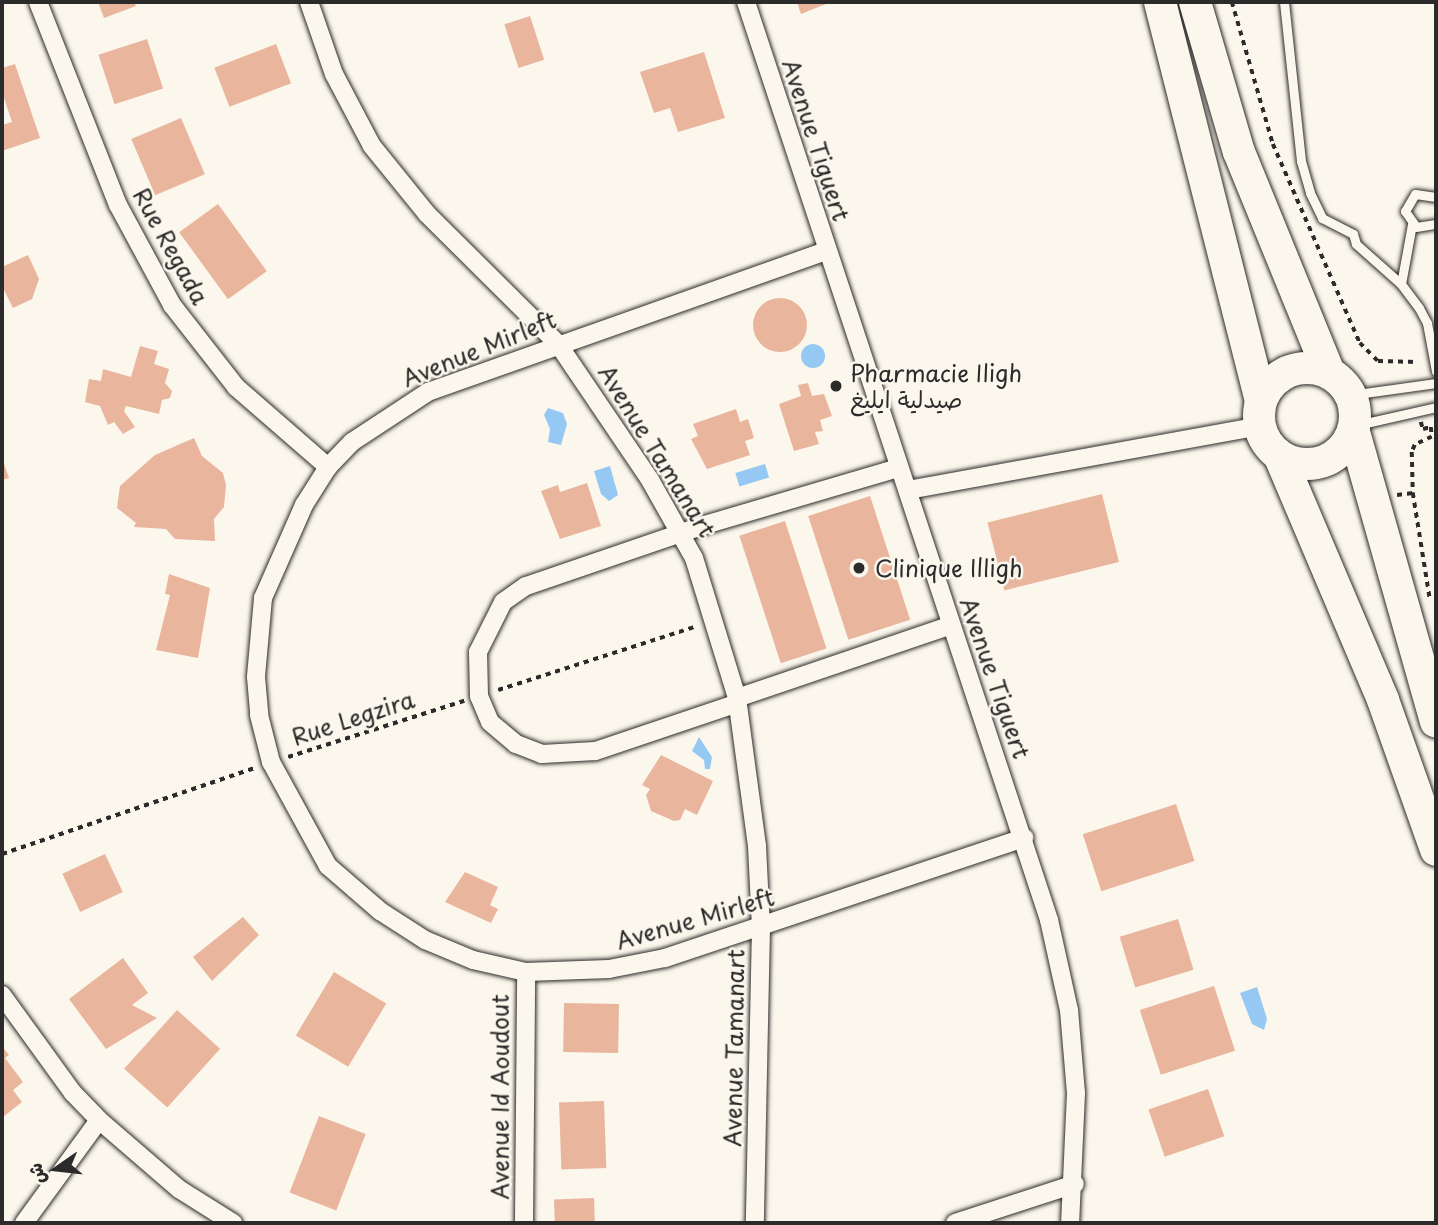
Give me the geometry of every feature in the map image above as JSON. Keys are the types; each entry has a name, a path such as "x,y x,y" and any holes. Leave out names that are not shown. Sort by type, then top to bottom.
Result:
{"highway":[{"path":"1160,2 1268,447 1280,457 1306,465 1321,463 1334,457 1355,429"},
{"path":"1195,2 1238,152 1339,384 1355,429 1436,722"},
{"path":"1260,413 1269,386 1289,372 1313,368 1339,384"},
{"path":"1280,457 1383,700 1436,850"}],"street":[{"name":"Rue Regada","path":"38,2 118,205 172,304 236,387 328,467"},
{"name":"Avenue Tamanart","path":"309,2 334,74 372,146 427,214 558,344 591,388 682,533 716,620 738,701 753,806 761,927 755,1223"},
{"name":"Avenue Tiguert","path":"746,2 898,468 908,490 1024,838 1069,1010 1076,1093 1075,1184 1070,1223"},
{"name":"Avenue Mirleft","path":"827,251 428,392 379,422 328,467 304,505 263,598 256,677 259,715 271,762 328,866 380,911 425,940 473,960 526,972 609,969 665,958 1024,838"},
{"path":"908,490 1260,413"},
{"path":"898,468 682,533 526,586 503,602 489,622 478,652 479,696 490,722 516,744 561,757 595,751 951,625"},
{"name":"Avenue Id Aoudout","path":"524,1223 526,972"},
{"path":"2,995 73,1093 99,1120 179,1189 233,1223"},
{"path":"24,1223 99,1120"},
{"path":"955,1223 1075,1184"}],"lane":[{"path":"1284,2 1301,161 1310,193 1322,218 1353,234 1356,244 1401,284 1427,323 1436,371"},
{"path":"1401,284 1412,224 1405,211 1411,197 1425,192 1436,197"},
{"path":"1412,224 1425,229 1436,224"},
{"path":"1339,384 1436,383"},
{"path":"1355,429 1436,407"}],"path":[{"path":"1418,412 1423,429 1431,427 1434,432 1412,452 1419,548 1431,604"},
{"name":"Rue Legzira","path":"2,854 271,762 716,620"}],"water":[{"path":"813,344 822,347 825,356 822,365 813,368 804,365 801,356 804,347"},
{"path":"548,408 563,413 567,424 561,445 548,442 550,429 544,415"},
{"path":"765,464 769,477 739,486 735,473"},
{"path":"610,466 618,495 609,501 601,494 594,471"},
{"path":"699,737 712,757 710,769 705,769 704,760 692,751"},
{"path":"1257,987 1267,1019 1264,1030 1252,1024 1240,993"}],"building":[{"path":"98,2 134,2 136,6 104,18"},
{"path":"797,2 831,2 801,14"},
{"path":"530,16 544,60 519,68 504,24"},
{"path":"147,39 163,88 115,104 98,55"},
{"path":"276,44 291,83 229,107 214,68"},
{"path":"704,52 725,118 678,132 670,108 654,113 640,72"},
{"path":"15,64 40,138 2,151 2,125 12,122 2,92 2,68"},
{"path":"181,118 205,174 155,195 131,139"},
{"path":"218,204 267,271 228,299 179,232"},
{"path":"28,255 39,279 32,299 13,308 2,286 2,267"},
{"path":"785,298 795,302 803,310 807,325 803,340 795,348 775,352 765,348 757,340 753,320 757,310 765,302"},
{"path":"140,346 158,351 154,364 169,369 165,383 172,391 170,398 162,400 159,414 126,406 124,411 135,427 123,434 114,422 108,425 100,406 85,402 89,379 101,381 103,369 131,377"},
{"path":"808,383 812,396 824,394 832,416 820,420 823,431 815,432 819,444 794,451 779,404 801,396 798,385"},
{"path":"736,409 740,422 748,419 754,438 745,441 750,455 707,469 691,439 698,436 693,424"},
{"path":"194,438 202,456 223,473 226,485 224,507 214,519 215,541 175,539 166,529 134,527 136,523 117,508 120,486 155,455"},
{"path":"2,458 9,478 2,480"},
{"path":"587,483 601,526 560,539 541,491 558,485 560,492"},
{"path":"1102,494 1119,562 1004,590 988,523"},
{"name":"Clinique Illigh","path":"870,496 910,620 848,640 808,516"},
{"path":"785,521 826,648 781,663 739,536"},
{"path":"169,574 210,588 198,658 156,650 170,595 165,594"},
{"path":"661,755 713,781 697,815 685,809 680,820 674,821 651,811 646,795 650,789 642,785"},
{"path":"1176,804 1195,861 1101,891 1083,834"},
{"path":"105,854 123,892 80,912 62,874"},
{"path":"465,872 498,887 490,905 498,909 491,923 445,902"},
{"path":"243,917 259,935 212,981 193,957"},
{"path":"1178,919 1193,970 1135,988 1120,937"},
{"path":"123,958 148,993 132,1005 157,1018 106,1049 69,999"},
{"path":"334,972 386,1003 348,1067 296,1035"},
{"path":"1214,986 1235,1051 1161,1075 1140,1010"},
{"path":"564,1003 619,1004 618,1053 563,1052"},
{"path":"177,1010 220,1049 167,1108 124,1069"},
{"path":"2,1046 9,1055 5,1058 23,1082 13,1090 22,1102 3,1117"},
{"path":"1208,1089 1224,1136 1165,1157 1148,1110"},
{"path":"604,1101 606,1168 561,1170 559,1103"},
{"path":"319,1116 366,1134 336,1210 290,1193"},
{"path":"594,1198 595,1223 555,1223 554,1199"}],"place":[{"name":"Pharmacie Iligh صيدلية ايليغ","path":"836,386"},
{"name":"Clinique Illigh","path":"859,568"}]}
